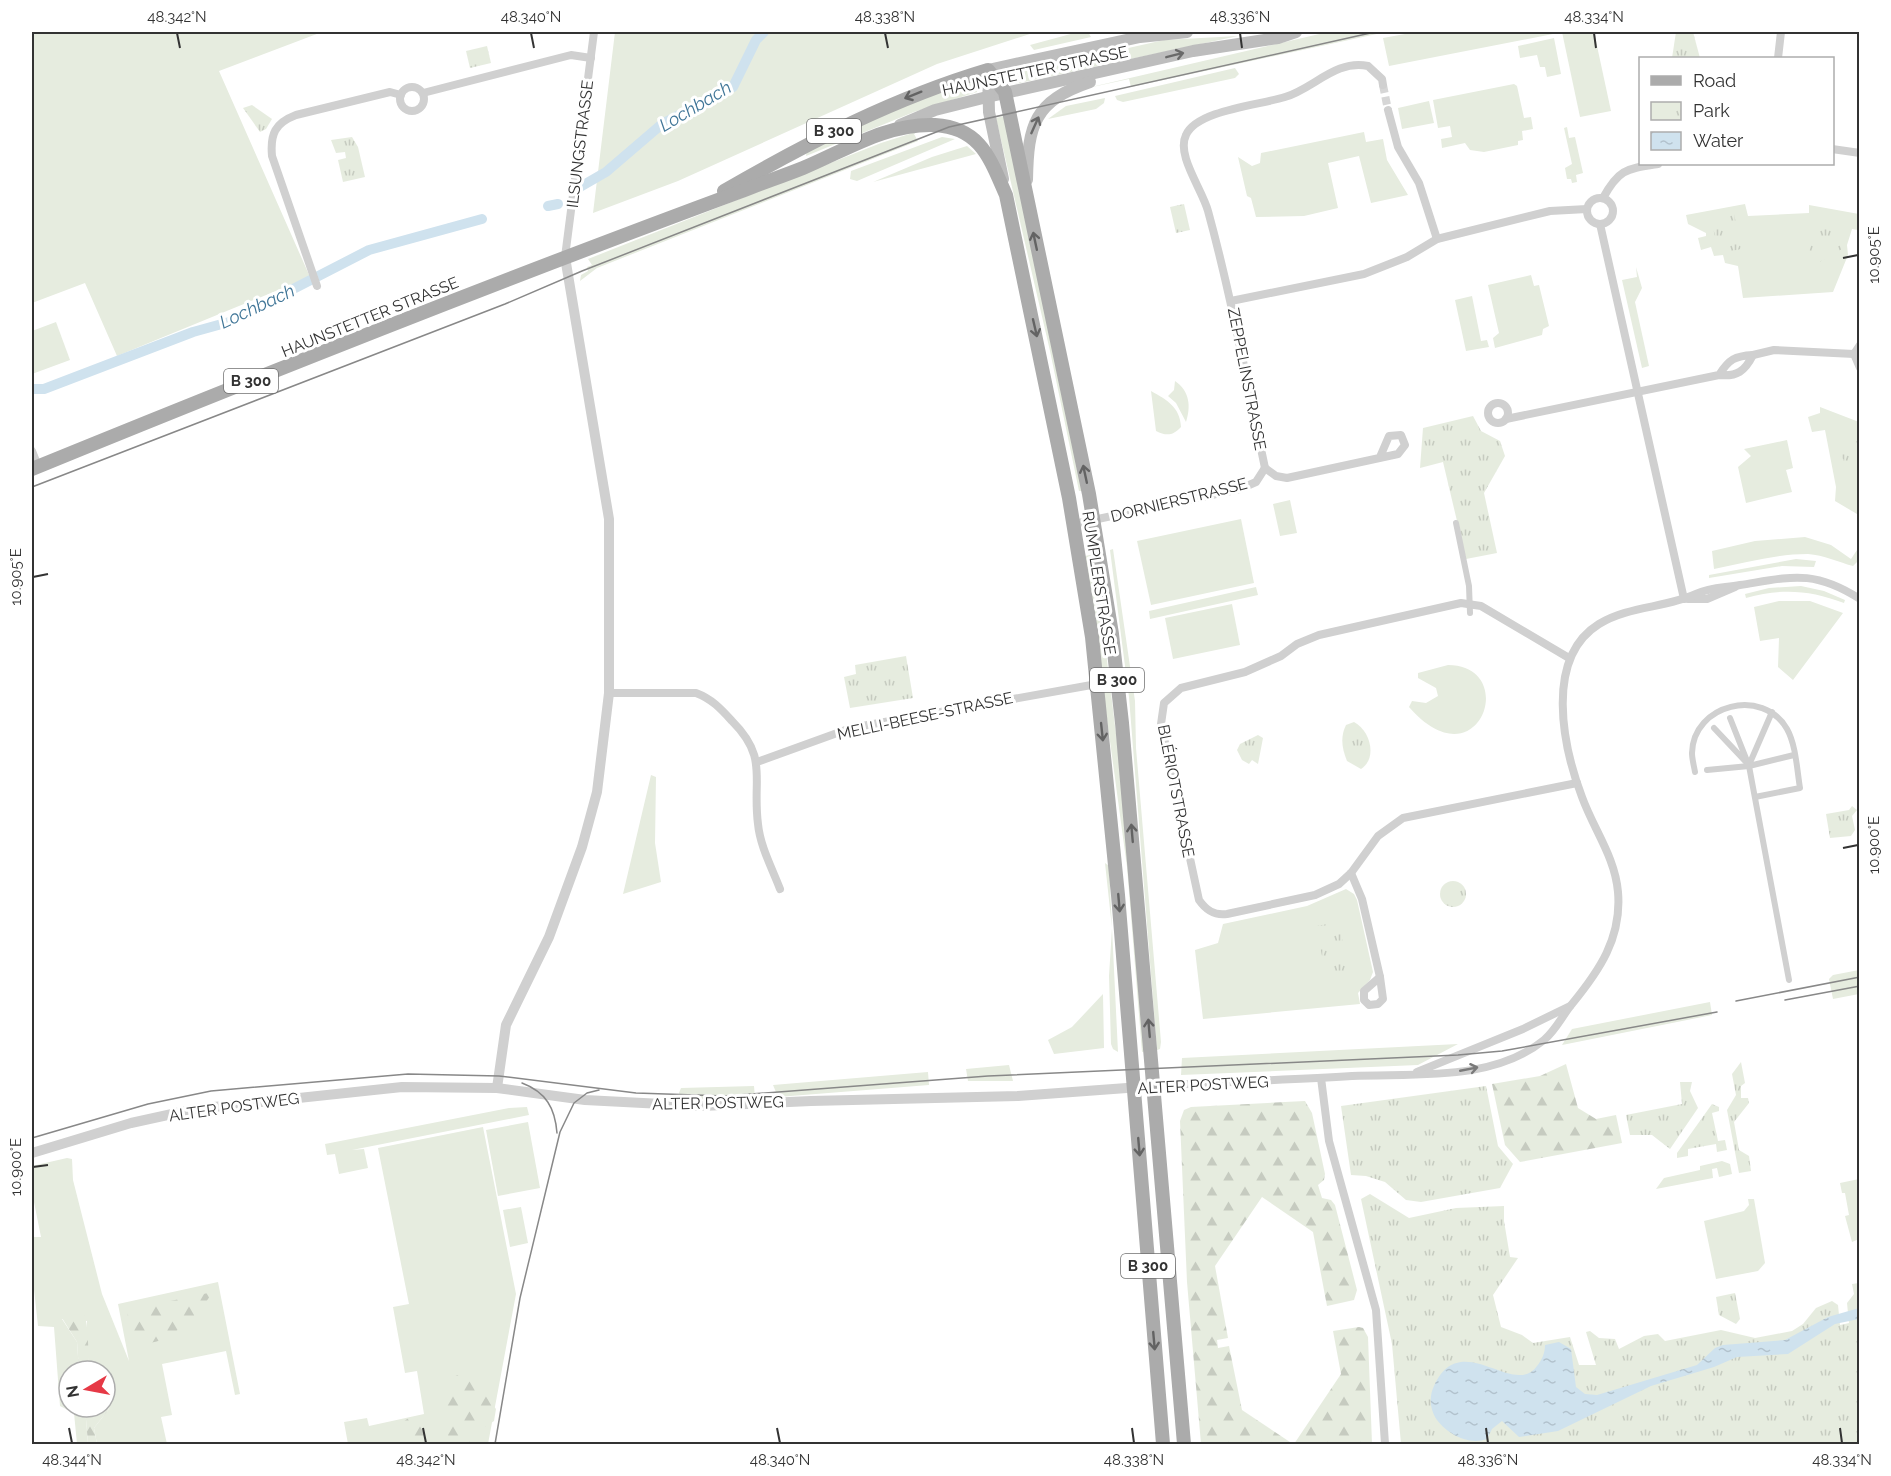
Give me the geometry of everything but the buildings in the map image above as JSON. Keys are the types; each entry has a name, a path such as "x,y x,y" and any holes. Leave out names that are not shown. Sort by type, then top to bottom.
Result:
{"main road":[{"name":"HAUNSTETTER STRASSE","path":"688,211 817,138 913,95 988,70 1140,37 1187,32"},
{"name":"HAUNSTETTER STRASSE","path":"35,467 566,257 800,169 935,110 1005,92 1139,65 1175,55 1261,41 1296,32"},
{"name":"RUMPLERSTRASSE","path":"1027,203 1028,143 1035,122 1042,111 1066,90 1139,65"},
{"name":"RUMPLERSTRASSE","path":"988,70 1005,92 1094,521 1122,723 1154,1086"},
{"name":"RUMPLERSTRASSE","path":"988,70 987,97 1074,524 1097,684 1134,1089"},
{"name":"RUMPLERSTRASSE","path":"893,128 934,125 949,127 978,141 987,152 1006,195"},
{"name":"B 300","path":"1154,1086 1184,1444"},
{"name":"B 300","path":"1134,1089 1163,1444"}],"street":[{"name":"ILSUNGSTRASSE","path":"566,257 594,32"},
{"path":"1778,57 1781,32"},
{"path":"423,93 423,104 412,111 402,105 400,95 405,88 413,87 423,93 571,56 591,58"},
{"path":"1231,301 1207,207 1183,152 1186,133 1193,125 1211,115 1292,95 1346,66 1368,66 1382,79 1383,85"},
{"path":"317,285 272,156 271,140 275,129 284,119 296,115 390,92 400,95"},
{"path":"1388,110 1398,147 1419,183 1437,239"},
{"path":"1834,149 1860,153"},
{"path":"1603,198 1611,205 1613,212 1607,222 1600,224 1590,219 1587,209 1593,200 1603,198 1619,174 1627,169 1652,165"},
{"name":"ZEPPELINSTRASSE","path":"1265,468 1231,301 1364,274 1407,257 1437,239 1550,211 1587,209"},
{"path":"1600,224 1684,599"},
{"path":"497,1088 506,1025 549,937 582,847 597,792 609,693 609,519 566,257"},
{"path":"1854,354 1860,345"},
{"path":"1719,375 1727,362 1736,356 1774,350 1854,354"},
{"path":"1854,354 1860,368"},
{"path":"1506,419 1719,375 1733,376 1747,368 1753,355"},
{"path":"32,450 35,467"},
{"name":"DORNIERSTRASSE","path":"1074,524 1240,489 1256,482 1265,468 1276,476 1287,478 1380,457"},
{"path":"1456,522 1471,609 1481,606 1569,658"},
{"path":"1570,1006 1602,965 1614,938 1619,907 1613,866 1577,783 1563,698 1565,672 1569,658 1579,643 1598,625 1622,613 1684,599 1707,599 1737,586 1795,575 1824,581 1860,598"},
{"name":"BLÉRIOTSTRASSE","path":"1471,609 1461,603 1319,635 1245,672 1181,688 1164,703 1161,724 1198,900 1204,908 1221,915 1315,895 1339,884 1351,873 1378,836 1403,819 1577,783"},
{"name":"MELLI-BEESE-STRASSE","path":"757,762 851,728 1097,684"},
{"path":"609,693 696,693 710,698 745,734 751,743 757,762 759,830 780,889"},
{"path":"1695,772 1692,752 1696,738 1715,713 1737,705 1755,705 1772,712 1789,731 1800,788 1755,797"},
{"path":"1749,765 1772,712"},
{"path":"1730,718 1749,765 1789,980"},
{"path":"1714,728 1749,765"},
{"path":"1707,770 1749,765 1794,755"},
{"path":"1351,873 1362,899 1380,977"},
{"name":"ALTER POSTWEG","path":"32,1153 131,1123 217,1105 402,1087 497,1088 585,1100 678,1106 1018,1096 1154,1086 1442,1074 1471,1069 1522,1053 1548,1037 1570,1006"},
{"name":"ALTER POSTWEG","path":"1411,1074 1523,1029 1570,1006"},
{"path":"1321,1078 1329,1141 1376,1310 1385,1444"}],"green space":[{"path":"32,32 322,32 219,71 310,277 117,356 85,283 32,303"},
{"path":"615,32 1036,32 937,64 678,181 593,213"},
{"path":"1078,32 1088,32 1091,37 1034,50 1030,45"},
{"path":"1328,32 1386,32 1131,87 1129,79 1074,91"},
{"path":"1416,32 1552,32 1553,34 1389,66 1383,38"},
{"path":"1562,32 1594,32 1611,111 1580,117"},
{"path":"1676,32 1693,32 1700,57 1672,57"},
{"path":"1238,36 1015,84 1011,80 1017,73 1164,40"},
{"path":"1554,38 1561,74 1547,77 1545,67 1540,67 1537,55 1520,58 1518,46"},
{"path":"487,46 491,63 470,68 466,51"},
{"path":"1235,68 1239,74 1235,78 1123,102 1117,100 1115,96"},
{"path":"968,82 978,87 977,92 914,112 806,156 807,150 923,97"},
{"path":"1514,84 1517,86 1524,118 1531,117 1533,129 1522,131 1523,140 1518,141 1518,145 1484,152 1470,150 1465,143 1442,148 1441,139 1452,137 1450,126 1438,128 1433,100"},
{"path":"1105,98 1104,103 1096,109 1048,119 1066,106"},
{"path":"1429,101 1434,123 1402,129 1398,108"},
{"path":"252,105 272,119 266,129 260,132 243,108"},
{"path":"1004,116 1082,491 1079,491 1050,351 996,118"},
{"path":"1567,127 1569,138 1575,137 1583,173 1576,175 1577,182 1572,183 1571,179 1567,179 1565,168 1572,164 1564,128"},
{"path":"919,131 914,134 918,141 597,268 580,281 581,275 588,271 587,267 592,265 588,259 881,143"},
{"path":"1364,132 1366,142 1383,139 1387,160 1408,195 1371,203 1359,156 1328,163 1338,208 1304,216 1256,217 1251,198 1247,196 1238,157 1252,166 1260,163 1261,153"},
{"path":"352,137 358,147 365,177 343,182 338,160 346,158 345,152 336,153 331,140"},
{"path":"942,137 955,139 857,181 850,179 851,171"},
{"path":"967,146 976,154 873,182 932,157"},
{"path":"1184,204 1190,230 1176,233 1170,207"},
{"path":"1745,204 1748,216 1809,213 1809,205 1859,214 1858,230 1852,229 1847,245 1848,255 1833,292 1743,298 1738,266 1725,263 1723,255 1714,256 1711,247 1701,250 1698,238 1706,236 1706,233 1688,224 1686,215"},
{"path":"1733,208 1741,249 1727,252 1717,246 1710,213"},
{"path":"1826,227 1841,235 1842,249 1816,264 1807,259 1813,236"},
{"path":"1636,267 1642,288 1635,302 1649,366 1642,368 1622,280 1637,277"},
{"path":"1531,275 1534,286 1539,285 1549,326 1543,329 1542,335 1495,348 1493,338 1499,333 1488,285"},
{"path":"1472,296 1481,341 1487,340 1489,347 1466,351 1455,300"},
{"path":"56,322 70,360 32,374 32,331"},
{"path":"1175,381 1184,390 1188,400 1186,422 1176,403 1168,396 1174,390"},
{"path":"1151,391 1167,401 1178,414 1181,427 1172,434 1156,431"},
{"path":"1820,407 1859,422 1860,510 1857,514 1835,501 1836,487 1825,430 1812,432 1808,417 1820,413"},
{"path":"1473,416 1481,431 1500,441 1505,456 1484,493 1497,553 1466,559 1443,462 1420,468 1423,428"},
{"path":"1856,438 1859,440 1859,458 1847,471 1839,465 1844,460 1840,456"},
{"path":"1787,440 1793,468 1786,470 1792,492 1746,503 1738,467 1751,456 1744,449"},
{"path":"1290,500 1297,533 1280,536 1273,504"},
{"path":"1241,519 1254,583 1151,605 1137,541"},
{"path":"1805,537 1831,545 1851,559 1859,547 1859,560 1853,566 1820,556 1796,554 1714,569 1712,551 1755,541"},
{"path":"1113,549 1135,701 1136,748 1161,1042 1160,1049 1157,1050 1129,697 1110,550"},
{"path":"1094,554 1122,783 1146,1051 1142,1052 1127,867 1085,556"},
{"path":"1796,559 1816,561 1814,567 1782,566 1709,578 1709,575"},
{"path":"1801,586 1824,591 1845,600 1844,603 1807,593 1783,592 1746,598 1745,594 1769,588"},
{"path":"1256,587 1258,595 1150,619 1149,611"},
{"path":"1779,601 1810,601 1843,613 1793,680 1778,667 1779,638 1760,641 1754,607"},
{"path":"1232,604 1240,645 1173,659 1165,618"},
{"path":"906,656 913,698 850,708 844,677 856,674 855,665"},
{"path":"1448,665 1470,670 1482,683 1486,700 1482,716 1471,729 1454,734 1433,728 1409,707 1412,701 1426,703 1438,696 1436,688 1418,678 1418,673"},
{"path":"1354,722 1364,731 1370,744 1369,758 1361,769 1347,761 1343,748 1342,738 1346,725"},
{"path":"1258,735 1263,738 1258,764 1252,760 1249,764 1242,760 1237,750 1240,744"},
{"path":"651,775 656,777 655,843 661,882 623,894"},
{"path":"1852,806 1857,810 1852,816 1855,830 1851,836 1830,838 1826,814 1849,810"},
{"path":"1105,863 1109,866 1112,928"},
{"path":"1453,881 1462,885 1466,894 1462,903 1453,907 1444,903 1440,894 1444,885"},
{"path":"1346,889 1354,894 1357,900 1373,972 1370,980 1358,993 1360,1004 1203,1019 1195,950 1218,943 1223,924 1307,906"},
{"path":"1339,922 1348,972 1326,976 1316,926"},
{"path":"1112,928 1118,1052 1111,1044 1109,976"},
{"path":"1859,970 1859,994 1833,999 1829,979 1833,975"},
{"path":"1103,994 1104,1048 1054,1054 1048,1040 1072,1027"},
{"path":"1710,1002 1712,1015 1562,1045 1572,1029"},
{"path":"1458,1044 1418,1065 1181,1075 1182,1058"},
{"path":"1741,1062 1745,1083 1741,1086 1741,1098 1748,1098 1749,1103 1734,1122 1739,1150 1749,1156 1751,1171 1739,1173 1727,1110 1736,1095 1732,1074"},
{"path":"1566,1064 1578,1108 1596,1119 1616,1115 1622,1143 1520,1162 1505,1145 1492,1084 1540,1076"},
{"path":"1009,1065 1013,1081 968,1081 966,1069"},
{"path":"928,1072 929,1085 778,1097 773,1085"},
{"path":"1680,1082 1692,1082 1690,1091 1698,1108 1670,1149 1652,1135 1630,1135 1626,1115 1682,1104"},
{"path":"754,1086 755,1098 682,1100 679,1093 681,1088"},
{"path":"1486,1086 1498,1146 1513,1164 1500,1188 1421,1202 1406,1200 1385,1182 1366,1176 1351,1175 1341,1106"},
{"path":"1305,1101 1312,1113 1325,1174 1324,1180 1318,1185 1322,1198 1331,1200 1335,1205 1357,1290 1354,1300 1327,1306 1313,1232 1262,1197 1215,1266 1228,1338 1217,1340 1218,1348 1229,1346 1242,1410 1293,1444 1201,1444 1187,1282 1180,1121 1184,1110 1191,1107"},
{"path":"1712,1104 1719,1107 1719,1111 1712,1113 1718,1141 1725,1140 1727,1150 1717,1152 1716,1144 1688,1149 1688,1156 1677,1158 1677,1153"},
{"path":"527,1107 529,1115 352,1150 364,1149 368,1168 339,1174 335,1154 327,1155 325,1144 509,1108"},
{"path":"528,1122 540,1188 498,1196 486,1130"},
{"path":"483,1127 516,1294 488,1444 348,1444 344,1422 367,1418 369,1426 424,1414 417,1371 405,1373 393,1307 409,1304 378,1148"},
{"path":"67,1158 72,1159 73,1180 102,1294 129,1361 118,1304 218,1282 240,1394 235,1395 226,1351 162,1364 172,1415 161,1417 167,1444 97,1444 94,1428 101,1419 117,1419 117,1359 88,1359 87,1321 62,1319 77,1342 78,1359 57,1359 57,1366 54,1327 38,1326 32,1271 32,1237 41,1237 32,1192 32,1166"},
{"path":"1722,1161 1730,1164 1732,1174 1719,1177 1717,1168 1712,1169 1713,1178 1656,1189 1664,1178 1700,1170 1700,1166"},
{"path":"1859,1179 1859,1239 1852,1242 1845,1216 1849,1215 1845,1193 1842,1193 1840,1183"},
{"path":"1370,1194 1409,1218 1456,1208 1504,1206 1510,1257 1518,1258 1493,1295 1501,1327 1522,1335 1533,1343 1570,1337 1579,1365 1596,1365 1586,1332 1590,1331 1599,1338 1615,1339 1619,1349 1644,1336 1658,1334 1665,1341 1721,1330 1755,1338 1792,1331 1803,1324 1816,1308 1832,1301 1838,1305 1840,1325 1849,1323 1847,1303 1854,1294 1852,1284 1859,1283 1859,1444 1401,1444 1392,1344 1361,1199"},
{"path":"1748,1199 1754,1199 1765,1263 1758,1271 1716,1279 1704,1221 1744,1211 1749,1205"},
{"path":"521,1207 528,1243 510,1247 503,1210"},
{"path":"1735,1293 1740,1319 1736,1324 1719,1315 1716,1297"},
{"path":"211,1294 206,1302 191,1319 161,1340 151,1343 142,1342 127,1330 128,1310"},
{"path":"83,1312 87,1325 89,1359 78,1359 77,1342 62,1318"},
{"path":"1363,1328 1368,1337 1372,1444 1294,1444 1341,1374 1333,1331"},
{"path":"457,1375 471,1377 496,1409 494,1421 476,1433 474,1444 449,1444 443,1385"},
{"path":"414,1417 423,1421 427,1430 423,1439 414,1443 405,1439 401,1430 405,1421"},
{"path":"75,1419 86,1419 88,1444 77,1444"},
{"path":"86,1419 101,1419 94,1428 97,1444 88,1444"}],"water":[{"path":"1859,1308 1859,1319 1835,1324 1788,1354 1737,1357 1714,1367 1651,1386 1558,1431 1519,1437 1502,1421 1492,1429 1487,1439 1472,1441 1451,1433 1439,1423 1432,1410 1431,1398 1434,1386 1445,1370 1458,1363 1472,1362 1515,1375 1527,1374 1537,1366 1544,1354 1545,1345 1559,1342 1571,1349 1576,1387 1585,1394 1597,1395 1697,1365 1715,1348 1723,1345 1785,1340 1828,1317"}],"waterway":[{"name":"Lochbach","path":"580,187 606,172 662,124 733,87 756,40 764,32"},
{"name":"Lochbach","path":"548,206 558,204"},
{"name":"Lochbach","path":"32,389 44,389 193,332 229,322 369,250 482,219"}],"tunnel":[{"path":"1383,85 1388,110"}],"tram line":[{"path":"32,487 505,304 582,271 949,127 1375,32"},
{"path":"1736,1001 1860,977"},
{"path":"1785,1000 1860,986"},
{"path":"32,1138 148,1104 211,1091 408,1074 499,1076 636,1093 725,1096 988,1076 1458,1055 1502,1051 1717,1012"},
{"path":"522,1083 537,1091 548,1102 554,1116 557,1133"},
{"path":"495,1444 520,1298 560,1132 574,1103 587,1093 599,1090"}]}
